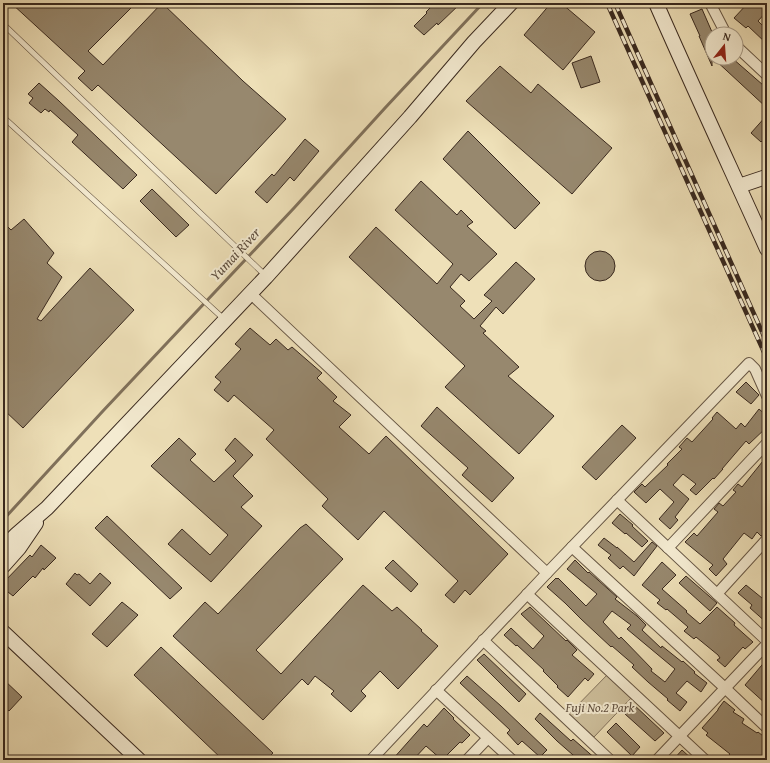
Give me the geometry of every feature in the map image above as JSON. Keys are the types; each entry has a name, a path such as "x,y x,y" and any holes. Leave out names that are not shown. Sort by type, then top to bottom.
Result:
{"street":[{"path":"3,548 47,508 251,294 410,117 474,42 511,3"},
{"path":"656,3 767,249"},
{"path":"710,3 722,26"},
{"path":"744,53 767,75"},
{"path":"739,186 766,177 767,179"},
{"path":"251,294 547,573"},
{"path":"371,760 483,640 749,363 755,369 767,396"},
{"path":"668,548 767,443"},
{"path":"617,500 767,643 657,760"},
{"path":"3,566 19,548 47,508"},
{"path":"717,594 767,540"},
{"path":"572,547 767,728"},
{"path":"527,594 705,760"},
{"path":"3,632 139,760"},
{"path":"483,640 610,760"},
{"path":"436,690 512,760"},
{"path":"467,760 488,738"}],"lane":[{"path":"3,24 266,277"},
{"path":"3,117 226,320"}],"green space":[{"name":"Fuji No.2 Park","path":"608,674 632,697 594,737 569,714"}],"building":[{"path":"11,3 136,3 88,51 103,65 162,3 243,81 286,119 216,194 98,85 92,91 78,78 85,71"},
{"path":"435,3 461,3 438,25 437,23 424,35 414,26"},
{"path":"551,3 561,3 595,32 563,70 524,35"},
{"path":"748,3 767,3 767,11 758,21 767,30 767,44 748,26 746,28 734,18"},
{"path":"702,9 709,26 704,26 704,48 700,36 690,14"},
{"path":"591,56 600,82 581,88 572,63"},
{"path":"500,66 531,93 538,84 612,148 572,194 466,101"},
{"path":"722,66 741,66 763,85 767,90 767,108"},
{"path":"39,83 137,175 123,189 72,142 78,135 50,110 49,112 45,109 41,113 29,103 33,98 28,94"},
{"path":"767,115 767,136 761,142 751,133"},
{"path":"468,131 540,203 515,229 443,159"},
{"path":"305,139 319,151 294,181 290,177 267,203 255,192 272,174 274,176"},
{"path":"421,181 457,215 461,210 473,222 467,226 497,254 469,281 461,274 450,287 465,301 460,306 474,319 492,301 484,295 516,262 535,279 503,314 496,307 480,326 486,331 483,333 519,367 508,376 554,416 519,454 445,387 465,366 349,257 376,227 437,284 453,264 395,210"},
{"path":"152,189 189,225 176,237 140,201"},
{"path":"24,219 54,253 47,263 62,277 37,319 41,321 90,268 134,310 23,428 3,409 3,222 11,230"},
{"path":"600,251 606,252 614,260 614,272 606,280 600,281 594,280 586,272 585,266 586,260 594,252"},
{"path":"250,328 270,345 276,339 288,350 292,347 322,373 317,378 337,397 333,401 351,415 339,427 369,454 386,436 508,554 470,595 465,590 454,603 445,595 458,581 384,511 358,540 322,506 328,499 266,439 274,430 234,395 228,402 214,390 221,382 215,377 241,349 235,344"},
{"path":"746,382 759,395 751,404 736,392"},
{"path":"437,407 514,478 492,502 462,475 468,468 421,426"},
{"path":"759,409 767,416 767,427 749,444 746,441 714,479 713,478 696,495 690,490 696,484 683,474 673,485 689,499 675,517 678,520 670,529 659,519 674,502 660,489 646,503 634,492 642,484 645,487 668,465 667,464 682,449 679,447 687,438 692,442 713,419 712,418 717,412 736,429 741,423 745,427"},
{"path":"622,425 636,438 596,480 582,467"},
{"path":"179,438 196,454 190,460 214,482 236,461 225,450 235,438 253,455 233,476 253,496 241,507 262,526 211,582 168,544 182,529 210,555 228,535 151,466"},
{"path":"767,456 767,533 761,536 757,532 752,539 744,533 723,559 727,564 716,576 709,569 713,565 685,542 694,533 697,536 718,512 714,509 719,503 723,506 736,492 733,490 738,484 742,487"},
{"path":"620,514 648,541 642,547 612,523"},
{"path":"107,516 182,588 170,599 95,528"},
{"path":"306,524 343,559 256,650 281,674 363,585 392,611 397,607 438,646 398,689 380,671 361,691 366,696 351,712 331,694 334,691 315,676 308,685 302,679 263,720 173,636 205,602 218,614 300,528"},
{"path":"604,538 634,562 652,542 657,546 634,576 623,566 620,569 608,558 611,555 598,545"},
{"path":"41,545 56,558 44,570 43,568 35,578 33,576 13,596 3,588 3,583 30,555 32,557"},
{"path":"393,560 418,584 411,592 385,568"},
{"path":"575,560 617,597 615,599 646,625 642,630 661,648 662,646 682,662 683,661 695,672 694,673 707,683 701,692 687,681 676,693 687,702 680,711 667,700 668,699 632,667 634,665 612,646 611,647 547,587 556,578 558,578 586,606 597,594 567,569","holes":["612,611 631,625 627,629 675,669 665,682 651,671 652,669 621,637 619,639 603,622"]},
{"path":"662,562 676,575 662,589 687,611 686,612 700,624 717,607 753,642 745,649 743,647 725,667 717,660 720,658 718,655 696,637 694,639 684,631 688,627 667,609 666,610 657,603 660,600 642,585"},
{"path":"75,573 77,575 79,574 90,584 100,573 111,583 90,606 66,584"},
{"path":"686,576 717,603 710,611 679,583"},
{"path":"746,585 762,598 767,593 767,623 750,608 752,605 738,593"},
{"path":"122,602 138,615 107,647 92,634"},
{"path":"530,607 577,650 572,655 594,674 588,681 585,678 568,697 557,687 558,686 543,671 544,670 504,635 511,628 533,649 544,636 521,614"},
{"path":"161,647 273,753 266,760 223,760 134,675"},
{"path":"484,654 526,694 519,702 477,660"},
{"path":"767,659 767,705 745,685"},
{"path":"467,676 547,750 540,757 522,741 518,745 507,733 510,730 460,683"},
{"path":"3,679 22,697 9,711 3,706"},
{"path":"724,701 735,710 733,712 744,719 742,723 767,739 767,760 734,760 729,755 730,754 706,735 708,733 702,728"},
{"path":"632,703 664,733 655,741 625,714 624,712"},
{"path":"444,708 470,735 462,743 460,742 442,760 426,746 413,760 392,760 424,724 427,727"},
{"path":"540,713 571,741 573,739 597,760 579,760 535,719"},
{"path":"616,723 640,747 632,756 607,732"},
{"path":"682,750 693,760 673,760"}],"waterway":[{"name":"Yumai River","path":"3,520 483,3"}],"railway":[{"path":"607,3 767,359"},
{"path":"615,3 767,343"}]}
